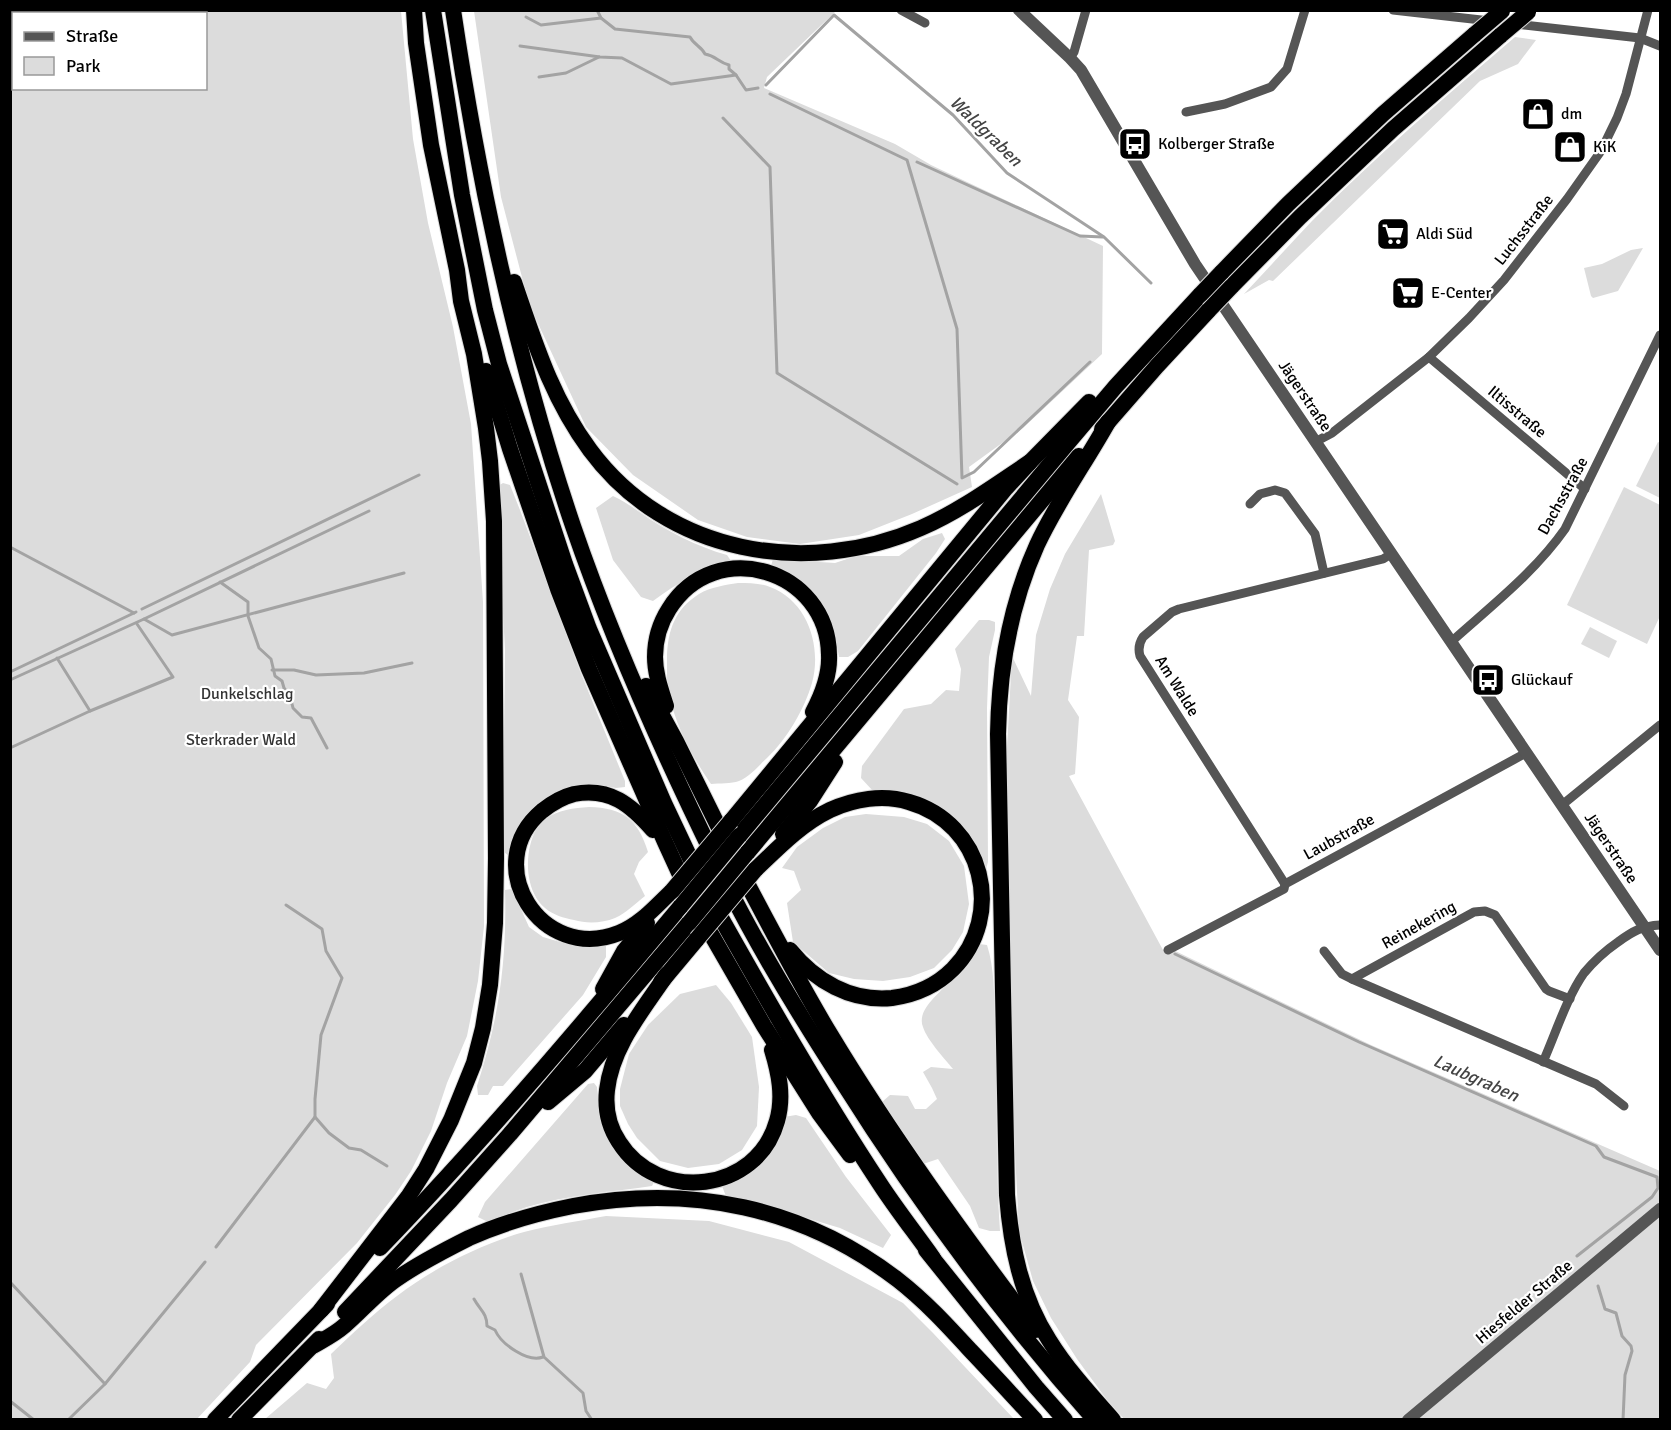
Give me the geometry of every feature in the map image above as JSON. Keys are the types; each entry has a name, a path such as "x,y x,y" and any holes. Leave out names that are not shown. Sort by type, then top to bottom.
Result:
{"highway":[{"path":"414,10 416,44 431,145 457,270 480,353 558,589 599,691 665,842 693,902 764,1026 819,1113 862,1173 1036,1387 1065,1419"},
{"path":"433,10 462,195 498,364 589,629 664,803 705,890 827,1100 881,1186 933,1258"},
{"path":"453,10 465,93 487,209 509,305 548,446 574,527 606,614 660,742 732,894 817,1043 872,1130 946,1236 1029,1342 1095,1419"},
{"path":"215,1419 436,1190 593,1011 1116,387 1201,294 1262,230 1383,114 1502,11"},
{"path":"239,1419 313,1346 510,1134 1156,366 1300,217 1366,153 1529,11"},
{"path":"487,209 533,340 551,384 568,416 589,448 615,479 646,505 678,524 723,542 767,552 816,554 851,549 895,538 933,522 965,506 1030,462"},
{"path":"321,1310 408,1197 426,1169 451,1120 474,1063 490,985 495,923 496,858 494,520 486,428 457,270"},
{"path":"593,1011 609,975 624,951 983,515 1030,462 1089,403 1116,387"},
{"path":"1108,422 1046,527 1017,599 1002,670 998,781 1007,1205 1012,1243 1023,1286 1043,1331 1068,1367 1113,1419"},
{"path":"676,741 660,688 656,666 656,644 662,622 673,603 697,581 719,572 742,568 764,571 789,582 810,601 825,628 830,655 826,678 814,710 797,740"},
{"path":"606,614 676,741 766,919 831,1036 894,1135 984,1263 1045,1344 1107,1419"},
{"path":"510,1134 585,1071 697,939 810,801 863,715"},
{"path":"665,842 639,814 622,801 600,794 575,794 548,806 530,824 524,834 518,854 518,876 525,900 532,911 558,932 579,938 601,938 627,929 643,918 672,891"},
{"path":"755,870 801,828 828,811 852,802 887,798 917,804 946,822 968,848 980,877 982,910 977,930 966,954 940,981 924,989 895,998 862,997 839,990 825,982 800,962 766,919"},
{"path":"667,974 626,1034 613,1065 607,1090 607,1108 615,1136 634,1160 653,1173 674,1181 710,1182 732,1175 751,1162 766,1144 777,1122 780,1089 776,1065 764,1026"},
{"path":"313,1346 342,1328 397,1279 470,1238 503,1225 549,1211 589,1203 632,1198 705,1200 768,1213 841,1243 872,1261 921,1300 948,1326 1035,1419"}],"street":[{"path":"901,10 925,23"},
{"name":"Jägerstraße","path":"1019,10 1081,70 1195,264 1660,950"},
{"path":"1070,58 1074,52 1086,10"},
{"path":"1186,112 1225,104 1271,87 1287,69 1305,10"},
{"path":"1393,10 1640,38 1660,46"},
{"name":"Luchsstraße","path":"1316,442 1332,433 1429,357 1504,280 1567,200 1601,152 1617,118 1626,94 1648,10"},
{"name":"Dachsstraße","path":"1451,642 1545,556 1565,529 1660,335"},
{"name":"Iltisstraße","path":"1429,357 1586,489"},
{"path":"1250,504 1260,494 1275,490 1285,493 1315,534 1324,573"},
{"name":"Am Walde","path":"1285,884 1140,656 1139,647 1143,637 1175,611 1383,559 1391,554"},
{"name":"Jägerstraße","path":"1562,805 1660,725"},
{"name":"Laubstraße","path":"1168,950 1526,753"},
{"name":"Reinekering","path":"1352,979 1474,912 1485,910 1495,915 1546,988 1570,999"},
{"path":"1543,1062 1579,980 1598,958 1634,930 1660,925"},
{"path":"1324,951 1341,974 1596,1084 1624,1106"},
{"name":"Hiesfelder Straße","path":"1408,1419 1660,1209"}],"green space":[{"name":"Dunkelschlag","path":"10,11 401,11 413,139 428,223 453,327 471,424 483,602 484,926 478,981 467,1036 447,1083 431,1131 411,1171 357,1243 256,1345 250,1362 197,1419 11,1419"},
{"path":"474,11 836,11 767,77 764,88 895,144 931,165 1103,246 1102,354 1023,428 969,467 972,487 912,514 859,535 800,544 747,537 698,520 633,475 586,427 529,304 501,197"},
{"path":"1515,37 1536,40 1518,64 1480,81 1273,281 1269,280 1244,294 1312,221 1361,173"},
{"path":"1643,248 1618,291 1593,298 1591,296 1584,268 1602,264 1631,250"},
{"path":"1658,442 1660,443 1660,498 1636,486"},
{"path":"503,483 510,485 580,671 625,781 625,787 600,785 554,796 509,856 504,852 503,843 505,650 497,500 498,486"},
{"path":"1624,487 1660,505 1660,616 1647,644 1567,605"},
{"path":"1101,494 1115,541 1113,545 1089,550 1084,636 1077,636 1068,700 1079,717 1075,774 1069,776 1163,950 1169,948 1371,1045 1660,1171 1660,1419 1125,1420 1077,1359 1051,1318 1033,1281 1019,1231 1014,1134 1006,765 1012,656 1031,696 1036,635 1050,589 1065,554"},
{"path":"613,496 672,532 705,548 727,555 731,561 690,577 653,601 641,597 613,560 596,508"},
{"path":"942,533 945,539 936,553 858,651 848,657 839,657 832,624 820,601 800,583 771,566 773,559 835,563 856,556 899,556 923,539"},
{"path":"738,583 770,587 794,603 803,614 809,627 813,640 815,669 809,693 800,714 774,750 743,779 733,783 711,784 682,734 672,707 667,679 669,637 674,621 691,600 708,590"},
{"path":"979,620 995,622 989,657 987,708 988,862 986,869 979,851 968,834 932,803 908,793 873,791 861,778 862,766 904,709 931,704 946,690 959,691 961,669 955,649"},
{"path":"1590,627 1617,641 1609,658 1581,644"},
{"path":"589,807 611,810 628,818 639,831 648,852 639,862 634,874 645,896 619,916 595,922 563,917 545,908 534,894 528,868 531,842 542,821 561,812"},
{"path":"866,814 904,817 927,824 949,841 964,866 969,904 963,932 952,950 934,968 910,977 883,981 854,979 829,973 793,942 787,903 801,890 794,871 782,868 797,847 823,828 845,817"},
{"path":"512,889 529,927 543,937 567,944 590,948 606,945 606,957 583,995 503,1086 493,1086 488,1095 478,1095 477,1086 491,1037 500,989 505,941 505,890"},
{"path":"979,944 987,945 994,984 1000,1231 979,1228 970,1206 938,1159 923,1164 882,1102 890,1095 908,1096 915,1109 926,1109 937,1099 923,1072 931,1067 953,1069 925,1032 923,1014 930,1002"},
{"path":"716,985 731,1003 752,1037 759,1087 757,1126 742,1150 719,1164 688,1168 660,1161 637,1138 620,1106 620,1089 629,1054 648,1025 680,994"},
{"path":"594,1083 597,1087 599,1109 654,1182 652,1186 558,1200 527,1207 488,1222 478,1217 485,1202 588,1084"},
{"path":"796,1115 806,1118 846,1177 891,1235 883,1248 840,1228 780,1210 727,1199 722,1186 784,1117"},
{"path":"606,1216 709,1221 789,1242 903,1303 1014,1419 265,1419 307,1383 326,1389 334,1378 331,1354 397,1296 426,1276 474,1250 508,1237 544,1227"}],"waterway":[{"path":"597,10 601,18 615,29 690,37 705,54 729,65 729,69 746,90 758,88"},
{"name":"Waldgraben","path":"766,85 834,15 953,115 1007,173 1104,237 1151,283"},
{"path":"526,17 541,25 601,18"},
{"path":"520,46 622,58 671,84 736,75"},
{"path":"539,77 566,73 599,57"},
{"path":"770,94 907,160 957,329 962,478 974,472 1090,362"},
{"path":"723,118 770,167 777,373 957,484"},
{"path":"917,162 1080,236 1103,237"},
{"path":"142,609 419,475"},
{"path":"144,619 369,511"},
{"path":"10,547 134,613"},
{"path":"10,680 144,619 172,635 404,573"},
{"path":"220,582 248,602 248,616 259,648 271,659 275,676 282,681 293,708 302,717 311,718 327,748"},
{"path":"10,672 136,612"},
{"path":"10,748 90,711 173,677 137,624"},
{"path":"57,658 90,711"},
{"path":"272,670 294,670 316,675 364,673 412,663"},
{"path":"216,1247 315,1117 321,1035 342,978 326,951 322,929 286,905"},
{"name":"Laubgraben","path":"1175,954 1359,1042 1596,1146 1604,1157 1657,1177 1658,1188 1652,1197 1577,1256"},
{"path":"315,1117 329,1133 349,1148 361,1150 387,1166"},
{"path":"68,1420 105,1384 205,1262"},
{"path":"521,1274 544,1357 583,1393 586,1411 592,1420"},
{"path":"10,1282 105,1384"},
{"name":"Laubgraben","path":"1598,1286 1605,1309 1616,1313 1622,1336 1631,1346 1632,1351 1625,1375 1623,1420"},
{"path":"474,1299 484,1315 487,1326 495,1330 503,1341 523,1355 543,1357"},
{"path":"10,1401 34,1420"}],"place":[{"name":"dm","path":"1538,114"},
{"name":"Kolberger Straße","path":"1135,144"},
{"name":"KiK","path":"1570,147"},
{"name":"Aldi Süd","path":"1393,234"},
{"name":"E-Center","path":"1408,293"},
{"name":"Glückauf","path":"1488,680"}],"park label":[{"name":"Sterkrader Wald","path":"241,740"}]}
